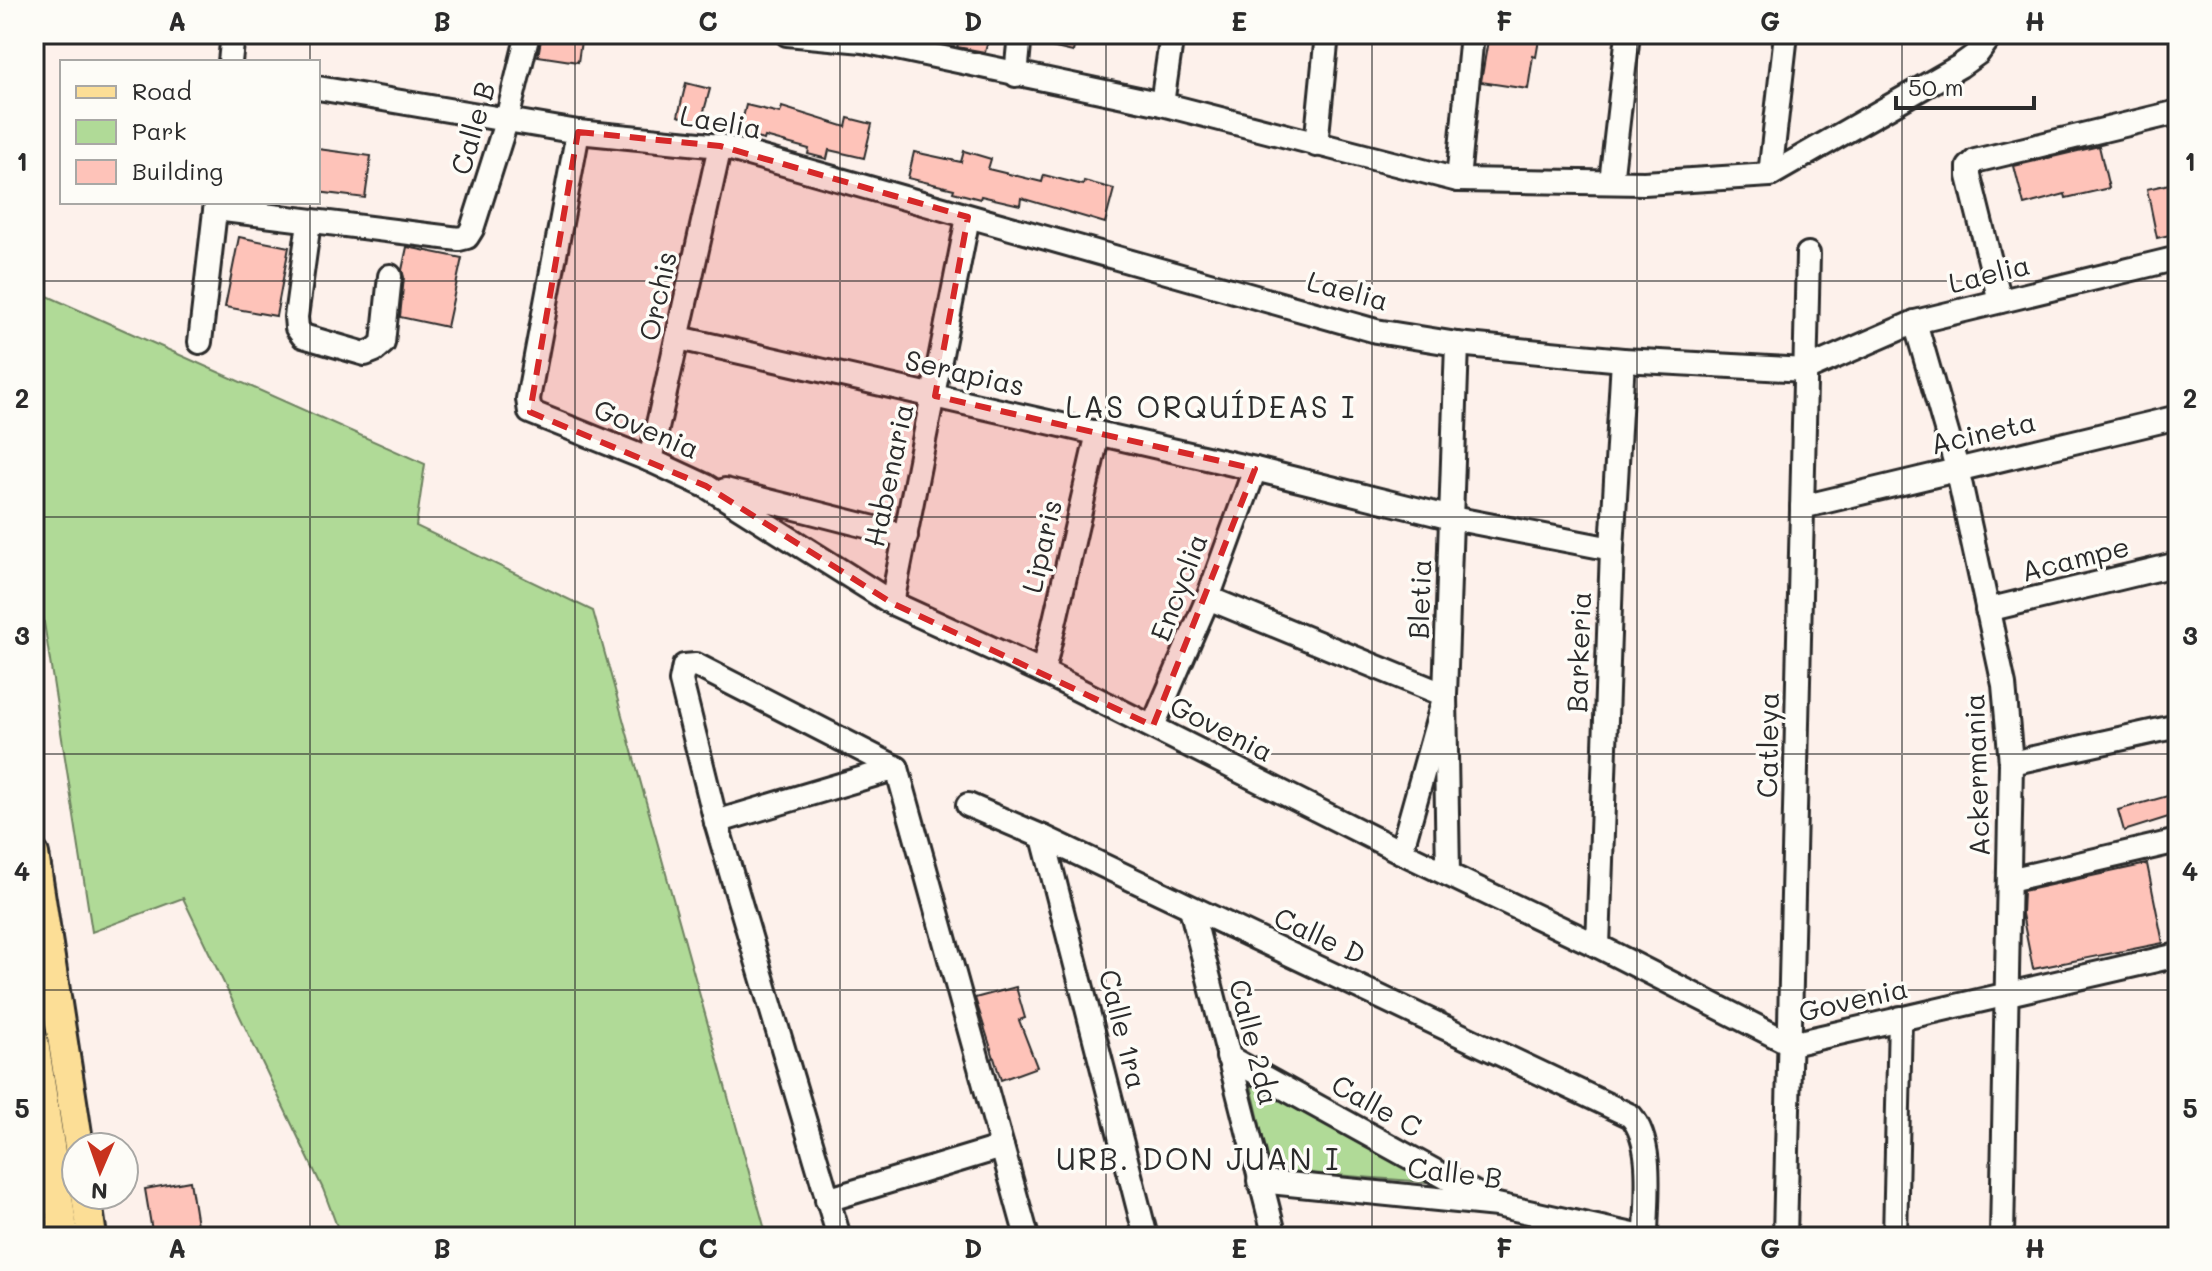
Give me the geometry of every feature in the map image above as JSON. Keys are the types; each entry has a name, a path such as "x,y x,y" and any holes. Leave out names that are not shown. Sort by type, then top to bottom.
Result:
{"main road":[{"path":"34,854 77,1131"},
{"path":"34,1042 69,1236"},
{"path":"88,1211 92,1237"}],"street":[{"path":"230,60 233,34"},
{"name":"Calle B","path":"309,222 459,239 467,237 507,119 528,34"},
{"path":"787,34 863,37 1016,75 1162,104 1458,180 1644,183 1770,175 1960,66 1978,53 1992,34"},
{"path":"1016,75 1020,34"},
{"path":"1162,104 1172,34"},
{"path":"1316,145 1327,34"},
{"path":"1458,180 1472,34"},
{"path":"1611,182 1628,34"},
{"path":"1770,175 1786,34"},
{"name":"Laelia","path":"320,88 578,132 720,146 1376,331 1457,344 1623,360 1805,370 1915,322 2178,258"},
{"path":"2000,301 1969,167 1975,161 2178,112"},
{"name":"Govenia","path":"578,132 528,399 530,412 706,486 892,603 1043,672 1791,1044 2178,955"},
{"name":"Orchis","path":"650,460 720,146"},
{"path":"200,342 216,205 309,222 296,317 297,328 303,336 365,354 375,350 383,343 390,276"},
{"name":"Habenaria","path":"892,603 968,217"},
{"name":"Catleya","path":"1785,1237 1808,254"},
{"name":"Ackermania","path":"1915,322 1957,468 2004,685 2011,763 2002,1237"},
{"name":"Serapias","path":"679,338 1255,469 1452,518 1612,549"},
{"name":"Bletia","path":"1401,852 1445,695 1457,344"},
{"name":"Barkeria","path":"1598,946 1612,549 1623,360"},
{"name":"Acineta","path":"1802,507 2178,417"},
{"name":"Liparis","path":"1043,672 1098,433"},
{"name":"Encyclia","path":"1153,726 1208,598 1255,469"},
{"path":"706,486 906,536"},
{"name":"Acampe","path":"1987,610 2178,564"},
{"path":"1208,598 1445,695 1448,874"},
{"path":"839,1237 716,822 681,681 684,666 696,665 897,768 1027,1237"},
{"path":"2011,763 2178,726"},
{"path":"716,822 897,768"},
{"name":"Calle D","path":"968,805 1043,837 1631,1116 1641,1128 1646,1151 1644,1237"},
{"name":"Calle 1ra","path":"1043,837 1146,1237"},
{"path":"2009,880 2178,841"},
{"name":"Calle 2da","path":"1191,908 1275,1237"},
{"path":"1895,1237 1900,1018"},
{"name":"Calle C","path":"1228,1057 1497,1205"},
{"path":"827,1200 1002,1147"},
{"name":"Calle B","path":"1259,1181 1497,1205 1644,1237"},
{"path":"34,1235 69,1236"}],"highlighted area":[{"path":"578,132 720,146 968,217 935,396 1255,469 1153,726 892,603 706,486 530,412"}],"green space":[{"path":"34,290 425,464 416,526 593,611 767,1237 341,1237 323,1189 183,898 92,932 34,558"},
{"path":"1250,1080 1465,1185 1270,1170"}],"building":[{"path":"542,34 582,34 578,62 538,56"},
{"path":"961,34 990,34 985,52 957,47"},
{"path":"1054,34 1077,34 1073,52 1051,47"},
{"path":"1489,34 1540,34 1528,89 1481,82"},
{"path":"686,83 710,89 701,122 678,116"},
{"path":"746,105 780,113 782,107 846,127 848,118 872,124 864,158 829,150 827,159 808,154 809,149 765,137 764,140 739,134"},
{"path":"2099,146 2109,188 2066,198 2065,194 2024,205 2014,166"},
{"path":"320,149 371,156 365,198 320,192"},
{"path":"964,151 991,159 988,169 1042,182 1044,175 1114,189 1105,223 1021,198 1020,205 981,196 980,199 908,178 914,152 961,162"},
{"path":"2178,182 2178,233 2157,238 2147,189"},
{"path":"239,237 289,247 276,316 225,307"},
{"path":"407,247 462,258 447,327 400,317 402,270"},
{"path":"2178,793 2178,814 2124,831 2118,810"},
{"path":"2147,864 2163,943 2033,969 2022,914 2023,891"},
{"path":"1016,987 1025,1018 1019,1020 1037,1067 1001,1080 975,998"},
{"path":"190,1181 199,1237 153,1237 145,1189"}],"district":[{"name":"LAS ORQUÍDEAS I","path":"1211,406"},
{"name":"URB. DON JUAN I","path":"1198,1158"}]}
